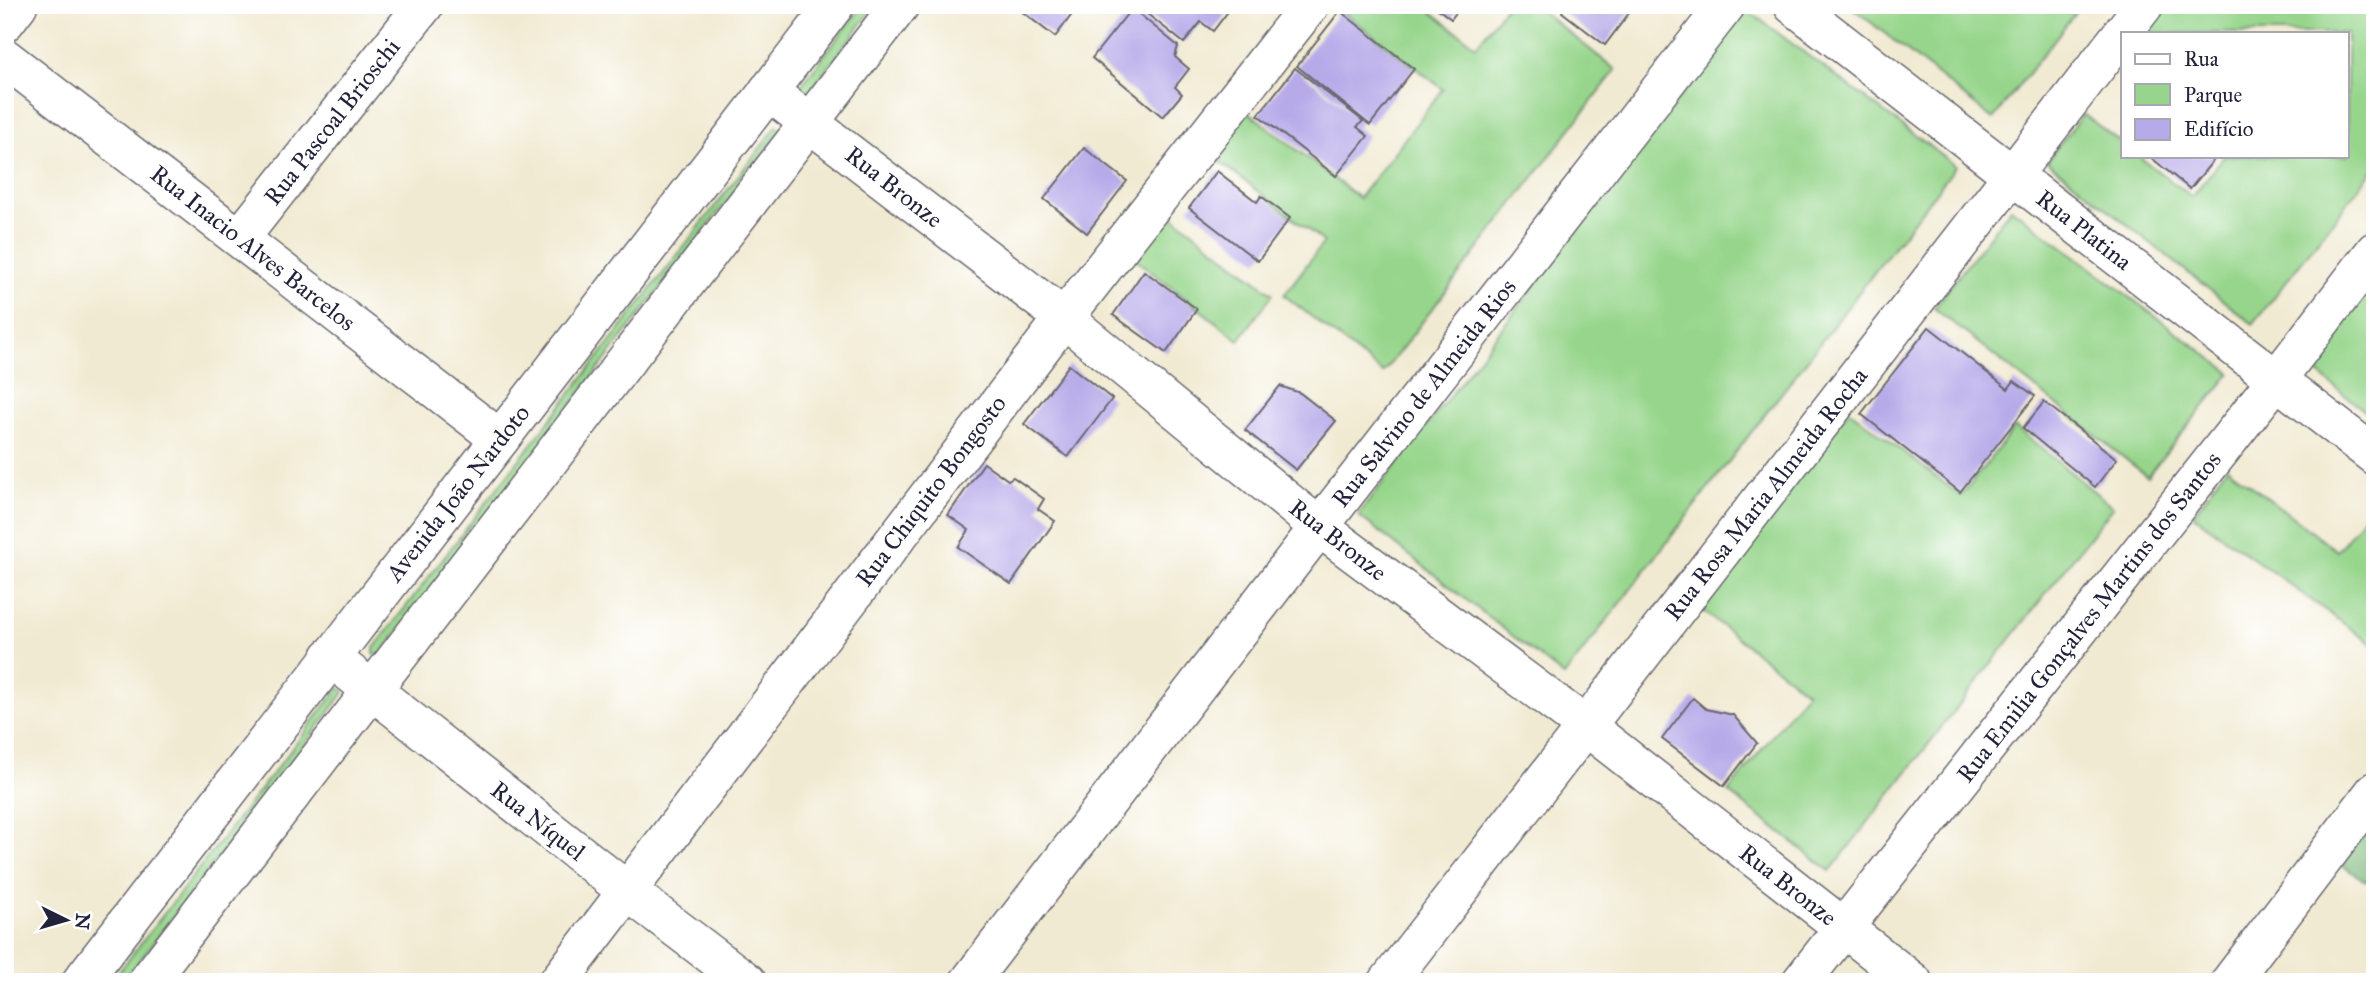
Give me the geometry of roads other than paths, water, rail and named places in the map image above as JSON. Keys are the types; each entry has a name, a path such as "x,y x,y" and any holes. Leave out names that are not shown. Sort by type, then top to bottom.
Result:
{"street":[{"path":"5,22 18,5"},
{"name":"Rua Pascoal Brioschi","path":"240,238 424,5"},
{"name":"Avenida João Nardoto","path":"81,982 835,5"},
{"path":"147,982 900,5"},
{"name":"Rua Chiquito Bongosto","path":"558,982 1064,318 1310,5"},
{"name":"Rua Salvino de Almeida Rios","path":"969,982 1726,5"},
{"name":"Rua Platina","path":"1793,5 2375,456"},
{"name":"Rua Rosa Maria Almeida Rocha","path":"2123,32 2144,5"},
{"name":"Rua Rosa Maria Almeida Rocha","path":"1388,982 2121,35"},
{"name":"Rua Inacio Alves Barcelos","path":"5,58 500,439"},
{"name":"Rua Bronze","path":"768,91 1064,318 1319,527 1587,727 1913,982"},
{"name":"Rua Emilia Gonçalves Martins dos Santos","path":"1801,982 2375,251"},
{"name":"Rua Níquel","path":"330,657 747,982"},
{"path":"2230,982 2375,790"}]}
